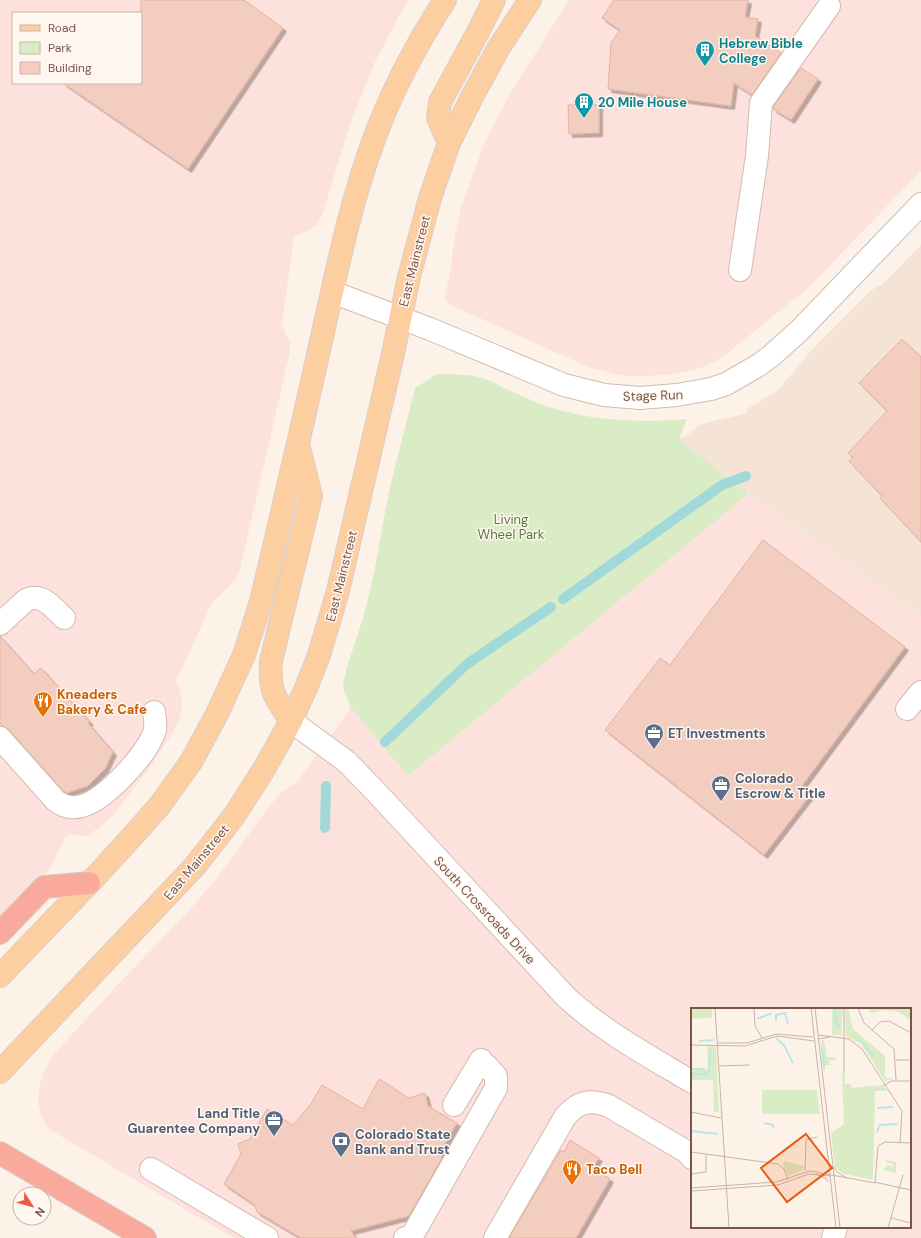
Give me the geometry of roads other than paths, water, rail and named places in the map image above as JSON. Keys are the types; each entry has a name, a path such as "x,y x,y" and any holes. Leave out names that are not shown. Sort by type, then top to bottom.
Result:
{"highway":[{"path":"0,933 44,887 89,883"},
{"path":"0,1153 146,1238"}],"main road":[{"path":"0,976 89,883 160,805 191,762 218,714 244,656 258,612 356,195 373,142 395,89 410,59 445,0"},
{"path":"449,143 438,118 440,102 494,0"},
{"name":"East Mainstreet","path":"0,1072 195,866 234,816 264,769 291,721 319,655 338,591 423,222 449,143 498,49 530,0"},
{"path":"291,721 275,698 270,678 270,661 311,496 298,444"}],"street":[{"path":"740,270 757,156 761,103 829,6"},
{"name":"Stage Run","path":"332,292 400,317 564,386 604,395 640,398 677,395 711,389 726,384 754,368 783,346 813,317 921,204"},
{"path":"0,624 31,597 41,598 64,618"},
{"path":"907,709 921,692"},
{"path":"0,738 56,801 62,805 76,808 93,802 102,795 129,770 142,755 151,741 155,730 156,723 154,712"},
{"name":"South Crossroads Drive","path":"291,721 347,762 566,997 585,1015 616,1037 691,1081"},
{"path":"409,1237 496,1088 496,1076 484,1063 454,1105"},
{"path":"495,1238 565,1117 575,1107 584,1103 598,1101 609,1106 687,1152 691,1157"},
{"path":"151,1169 267,1238"},
{"path":"833,1238 836,1228"}],"waterway":[{"path":"563,599 722,485 746,476"},
{"path":"385,742 467,664 551,607"},
{"path":"325,828 326,786"}],"place":[{"name":"Hebrew Bible College","path":"705,67"},
{"name":"20 Mile House","path":"584,119"},
{"name":"Kneaders Bakery & Cafe","path":"43,718"},
{"name":"ET Investments","path":"654,750"},
{"name":"Colorado Escrow & Title","path":"721,802"},
{"name":"Land Title Guarentee Company","path":"274,1137"},
{"name":"Colorado State Bank and Trust","path":"341,1158"},
{"name":"Taco Bell","path":"572,1186"}],"park label":[{"name":"Living Wheel Park","path":"511,526"}]}
